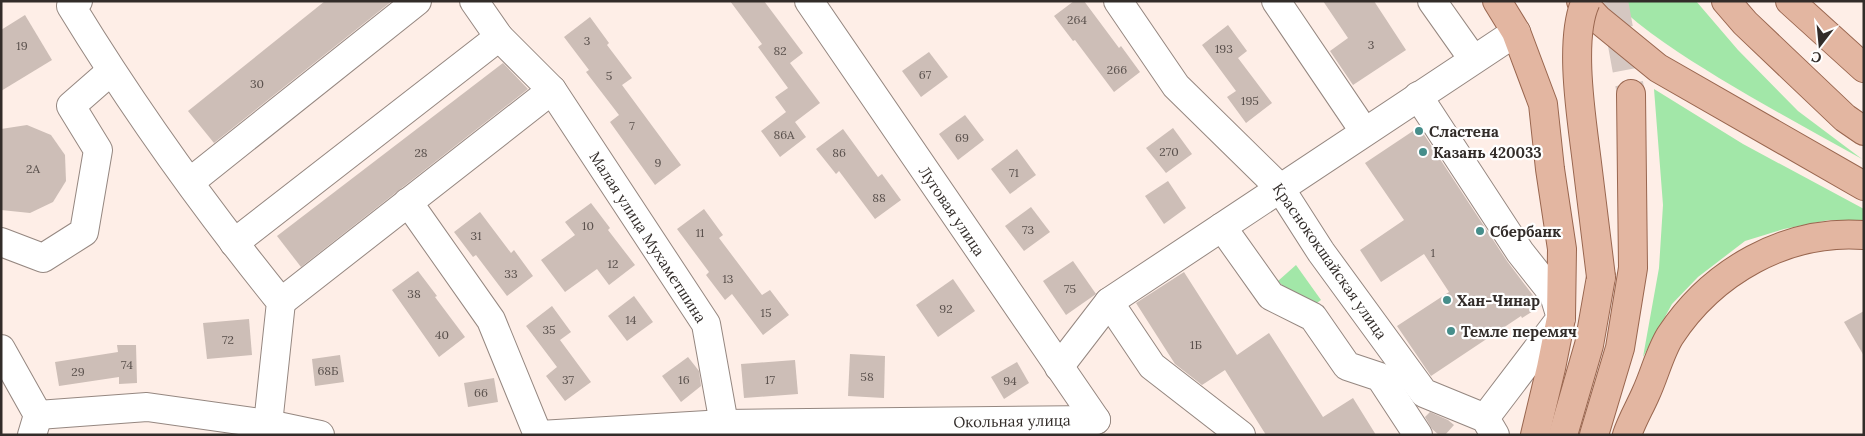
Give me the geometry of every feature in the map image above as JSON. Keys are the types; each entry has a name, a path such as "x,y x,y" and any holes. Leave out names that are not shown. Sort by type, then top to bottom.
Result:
{"main road":[{"path":"1497,1 1516,32 1543,104 1550,170 1562,249 1561,318 1535,435"},
{"path":"1581,1 1598,20 1658,68 1864,186"},
{"path":"1563,435 1589,345 1601,277 1580,102 1577,34 1586,1"},
{"path":"1726,1 1745,23 1845,118 1864,131"},
{"path":"1790,1 1864,68"},
{"path":"1594,435 1620,348 1633,268 1631,94"},
{"path":"1627,435 1669,337 1706,292 1749,260 1792,242 1845,233 1864,235"}],"street":[{"path":"190,182 417,1"},
{"name":"Малая улица Мухаметшина","path":"474,1 499,37 552,90 706,324 724,424"},
{"name":"Луговая улица","path":"810,1 1059,366 1095,427"},
{"name":"Краснококшайская улица","path":"1118,1 1176,86 1280,188 1321,252 1424,393 1490,427"},
{"path":"1276,1 1364,131"},
{"path":"1432,1 1473,60"},
{"path":"72,3 111,71 234,243 281,302 268,424"},
{"path":"1059,366 1109,302 1364,131 1516,32"},
{"path":"234,243 499,37"},
{"path":"1,242 43,258 84,232 98,150 71,106 111,71"},
{"path":"281,302 552,90"},
{"path":"1418,96 1520,252 1554,295 1561,318 1490,427"},
{"path":"408,202 491,320 539,435"},
{"path":"1222,227 1271,296 1313,317 1348,366 1380,377 1418,435"},
{"path":"1109,302 1152,366 1241,435"},
{"path":"1,349 35,425 90,423 147,407 268,424 320,435"},
{"name":"Окольная улица","path":"539,435 724,424 1095,427"}],"green space":[{"path":"1613,1 1696,1 1738,50 1798,111 1862,159 1754,99 1691,61 1651,33"},
{"path":"1654,89 1743,144 1864,209 1864,221 1829,220 1784,229 1745,241 1698,277 1672,304 1643,357 1659,268 1663,205"},
{"path":"1296,265 1321,300 1307,310 1278,281"}],"building":[{"path":"325,1 392,1 214,143 188,111"},
{"path":"730,1 764,1 803,53 790,63 820,103 795,122 806,137 780,157 761,131 786,112 775,97 788,88 758,47 762,44"},
{"path":"1074,1 1084,1 1119,48 1121,46 1140,72 1114,92 1075,40 1073,41 1054,16"},
{"path":"1323,1 1374,1 1406,50 1353,85 1330,51 1348,38"},
{"path":"25,15 52,60 1,91 1,30"},
{"path":"590,17 609,43 607,45 632,78 622,85 681,165 655,185 610,122 619,115 586,72 589,70 564,37"},
{"path":"1228,25 1247,51 1238,58 1272,103 1246,123 1227,97 1236,91 1202,45"},
{"path":"929,52 948,77 921,97 902,71"},
{"path":"503,63 528,89 301,267 277,236"},
{"path":"965,115 984,140 958,160 939,134"},
{"path":"27,125 51,135 65,155 66,181 53,202 30,213 1,210 1,129"},
{"path":"1419,127 1507,261 1541,306 1522,318 1521,316 1431,376 1397,326 1449,292 1424,254 1381,282 1360,250 1404,220 1365,163"},
{"path":"1173,128 1192,154 1166,173 1146,148"},
{"path":"843,129 878,177 882,174 901,200 875,219 839,171 836,174 816,149"},
{"path":"1017,149 1036,175 1010,194 991,169"},
{"path":"1168,181 1186,208 1164,224 1145,196"},
{"path":"591,203 610,228 608,230 635,265 609,285 597,269 565,292 541,260 575,235 565,222"},
{"path":"1031,207 1050,232 1024,251 1005,226"},
{"path":"704,209 723,235 719,238 762,295 770,290 789,315 763,335 732,294 725,300 706,275 709,272 677,229"},
{"path":"480,212 511,253 514,250 533,276 507,296 476,255 473,257 454,232"},
{"path":"1073,261 1096,294 1066,315 1043,281"},
{"path":"418,271 465,337 439,357 392,290"},
{"path":"1184,272 1237,355 1269,333 1323,417 1353,398 1376,435 1266,435 1225,370 1202,385 1175,364 1136,303"},
{"path":"953,279 975,311 938,337 916,305"},
{"path":"634,296 653,322 627,341 608,316"},
{"path":"552,306 571,332 560,340 591,382 565,401 546,376 557,367 526,326"},
{"path":"1864,311 1864,356 1844,322"},
{"path":"249,319 252,355 207,359 203,323"},
{"path":"117,345 136,345 137,383 119,384 119,377 59,386 55,362 118,352"},
{"path":"850,354 885,356 884,398 848,396"},
{"path":"340,355 344,382 315,386 312,359"},
{"path":"688,357 699,371 701,386 681,402 662,376"},
{"path":"795,360 798,394 744,398 741,364"},
{"path":"1017,362 1029,383 1004,399 991,377"},
{"path":"494,378 498,402 468,407 464,383"},
{"path":"1430,412 1448,420 1454,425 1445,435 1439,435 1432,429 1425,417"}],"tunnel":[{"path":"1614,1 1631,94"}],"place":[{"name":"Сластена","path":"1419,131"},
{"name":"Казань 420033","path":"1423,152"},
{"name":"Сбербанк","path":"1480,231"},
{"name":"Хан-Чинар","path":"1447,300"},
{"name":"Темле перемяч","path":"1451,331"}]}
